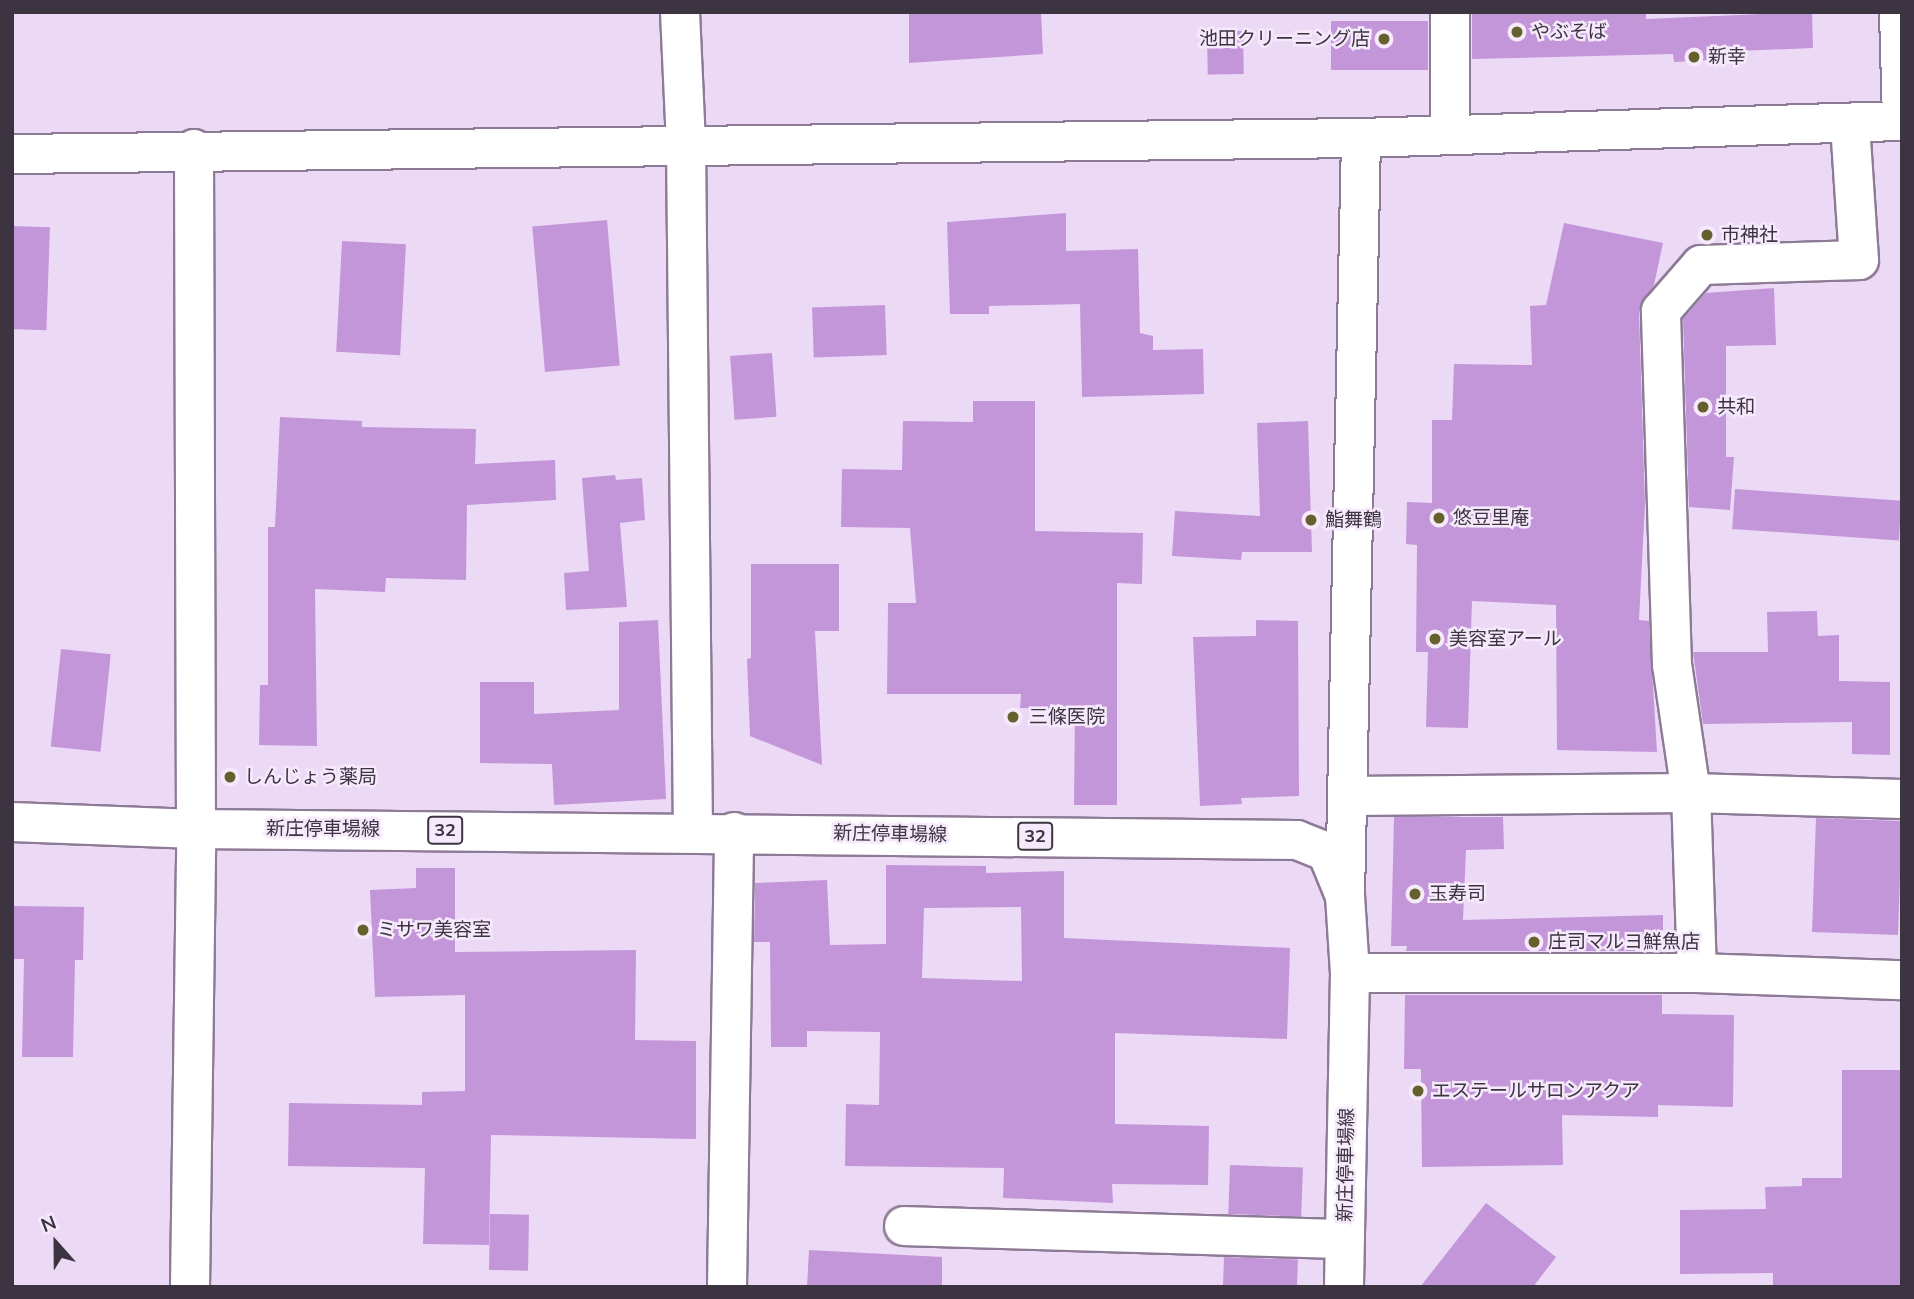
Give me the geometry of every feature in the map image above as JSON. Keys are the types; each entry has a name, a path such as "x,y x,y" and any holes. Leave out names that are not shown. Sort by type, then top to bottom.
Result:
{"street":[{"path":"680,12 686,144 693,831"},
{"path":"1450,12 1450,135"},
{"path":"12,154 194,149 1362,138 1901,121 1899,12"},
{"path":"1697,973 1691,793 1672,665 1661,311 1701,264 1859,260 1850,123"},
{"path":"1345,897 1362,138"},
{"path":"190,1287 196,829 194,149"},
{"path":"1348,796 1691,793 1902,799"},
{"name":"新庄停車場線","path":"12,822 196,829 693,831 1297,840 1327,852 1345,897 1350,973 1344,1287"},
{"path":"727,1287 734,832"},
{"path":"1350,973 1697,973 1902,980"},
{"path":"904,1226 1345,1239"}],"building":[{"path":"909,12 1041,12 1043,54 909,63"},
{"path":"1472,12 1646,12 1646,19 1812,12 1813,48 1712,52 1712,60 1674,62 1673,54 1472,59"},
{"path":"1331,21 1428,21 1428,70 1331,70"},
{"path":"1243,31 1244,74 1208,75 1207,32"},
{"path":"1066,213 1066,251 1138,249 1140,333 1153,336 1153,350 1203,349 1204,394 1082,397 1080,304 989,306 989,314 950,314 947,222"},
{"path":"607,220 620,365 545,372 532,227"},
{"path":"1564,223 1663,243 1654,285 1639,312 1645,504 1639,620 1649,621 1657,752 1557,750 1556,605 1472,601 1468,728 1426,727 1428,652 1416,652 1417,545 1406,544 1407,502 1432,503 1432,420 1452,420 1454,364 1532,365 1530,306 1546,305"},
{"path":"12,226 50,227 46,330 12,329"},
{"path":"342,241 406,244 400,355 336,352"},
{"path":"1774,288 1776,345 1726,346 1726,457 1734,457 1730,510 1689,507 1683,319 1706,293"},
{"path":"885,305 887,355 814,358 812,308"},
{"path":"772,353 776,417 735,420 730,356"},
{"path":"973,401 1035,401 1035,531 1143,533 1142,584 1117,583 1117,805 1074,805 1075,709 1020,708 1021,694 887,694 888,603 916,603 910,528 841,527 842,469 902,470 903,421 973,422"},
{"path":"280,417 362,421 362,427 476,429 475,464 555,460 556,500 467,505 466,580 386,578 385,592 315,589 317,746 259,745 260,685 268,685 268,527 275,527"},
{"path":"1308,421 1312,552 1242,552 1241,560 1172,556 1175,511 1260,516 1257,423"},
{"path":"615,475 616,480 642,478 645,520 620,523 627,607 566,610 564,573 589,571 582,478"},
{"path":"1735,489 1902,501 1899,541 1732,529"},
{"path":"751,564 839,564 839,631 815,631 822,765 750,736 747,659 751,658"},
{"path":"1817,611 1818,636 1839,635 1839,681 1890,682 1890,755 1852,754 1852,722 1703,724 1693,652 1768,652 1767,612"},
{"path":"658,620 666,799 554,805 552,764 480,763 480,682 534,682 534,714 619,710 619,622"},
{"path":"1256,620 1298,621 1299,796 1241,798 1242,804 1200,806 1193,637 1256,636"},
{"path":"61,649 111,654 100,752 51,746"},
{"path":"1394,817 1503,817 1504,849 1466,850 1463,920 1663,915 1663,951 1406,951 1407,946 1391,946"},
{"path":"1816,818 1902,821 1898,935 1812,932"},
{"path":"886,865 986,866 986,873 1064,871 1064,938 1290,948 1287,1039 1115,1033 1115,1124 1209,1126 1208,1185 1112,1184 1113,1203 1003,1198 1004,1168 845,1166 846,1104 879,1105 880,1032 807,1031 807,1047 771,1047 770,942 754,942 755,883 827,880 830,945 886,944","holes":["1021,907 1022,981 922,978 924,908"]},
{"path":"416,868 455,868 455,952 636,950 635,1040 696,1041 696,1139 491,1135 489,1245 423,1244 425,1168 288,1166 289,1103 422,1105 422,1092 465,1091 465,995 375,997 370,890 416,888"},
{"path":"14,906 84,907 83,960 75,960 73,1057 22,1057 24,959 13,959"},
{"path":"1405,995 1662,995 1662,1014 1734,1015 1733,1107 1658,1105 1658,1117 1562,1115 1563,1165 1422,1167 1421,1069 1404,1069"},
{"path":"1842,1070 1902,1070 1902,1287 1773,1287 1773,1273 1680,1274 1680,1210 1766,1209 1765,1187 1802,1186 1802,1178 1842,1178"},
{"path":"1230,1165 1303,1168 1301,1217 1228,1214"},
{"path":"1486,1203 1556,1257 1533,1287 1420,1287"},
{"path":"490,1214 529,1215 528,1271 489,1270"},
{"path":"809,1250 942,1257 942,1287 807,1287"},
{"path":"1224,1257 1298,1260 1297,1287 1223,1287"}],"place":[{"name":"やぶそば","path":"1517,32"},
{"name":"池田クリーニング店","path":"1384,39"},
{"name":"新幸","path":"1694,57"},
{"name":"市神社","path":"1707,235"},
{"name":"共和","path":"1703,407"},
{"name":"悠豆里庵","path":"1439,518"},
{"name":"鮨舞鶴","path":"1311,520"},
{"name":"美容室アール","path":"1435,639"},
{"name":"三條医院","path":"1013,717"},
{"name":"しんじょう薬局","path":"230,777"},
{"name":"玉寿司","path":"1415,894"},
{"name":"ミサワ美容室","path":"363,930"},
{"name":"庄司マルヨ鮮魚店","path":"1534,942"},
{"name":"エステールサロンアクア","path":"1418,1091"}]}
